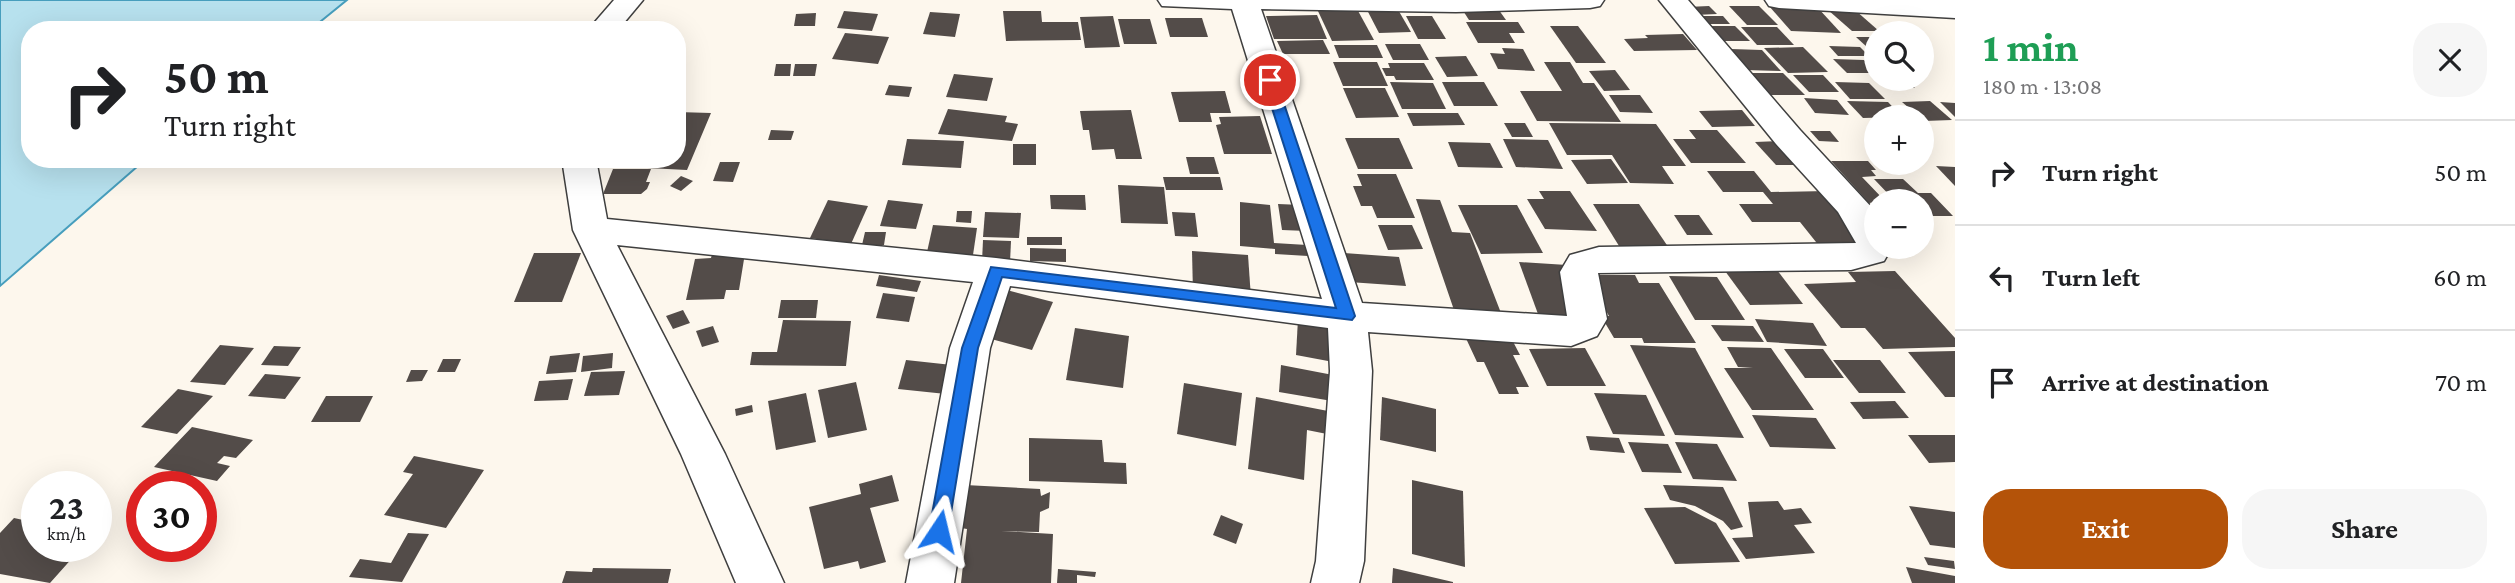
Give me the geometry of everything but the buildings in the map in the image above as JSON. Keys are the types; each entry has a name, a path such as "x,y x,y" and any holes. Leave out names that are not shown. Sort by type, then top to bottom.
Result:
{"street":[{"path":"610,21 629,0"},
{"path":"1172,0 1591,0"},
{"path":"591,230 996,271 1347,316 1572,331 1583,326 1587,319 1579,272 1583,264 1599,260 1851,257 1871,252 1875,246 1873,237 1846,200 1788,138 1673,0"},
{"path":"1779,0 1955,9"},
{"path":"1244,2 1347,316 1351,371 1340,561 1335,583"},
{"path":"581,168 591,230 703,454 760,583"},
{"path":"930,583 970,348 996,271"}],"water":[{"path":"0,0 347,0 321,21 21,21 21,168 136,168 0,286"}],"route":[{"path":"939,531 970,348 996,271 1347,316 1270,80"}]}
